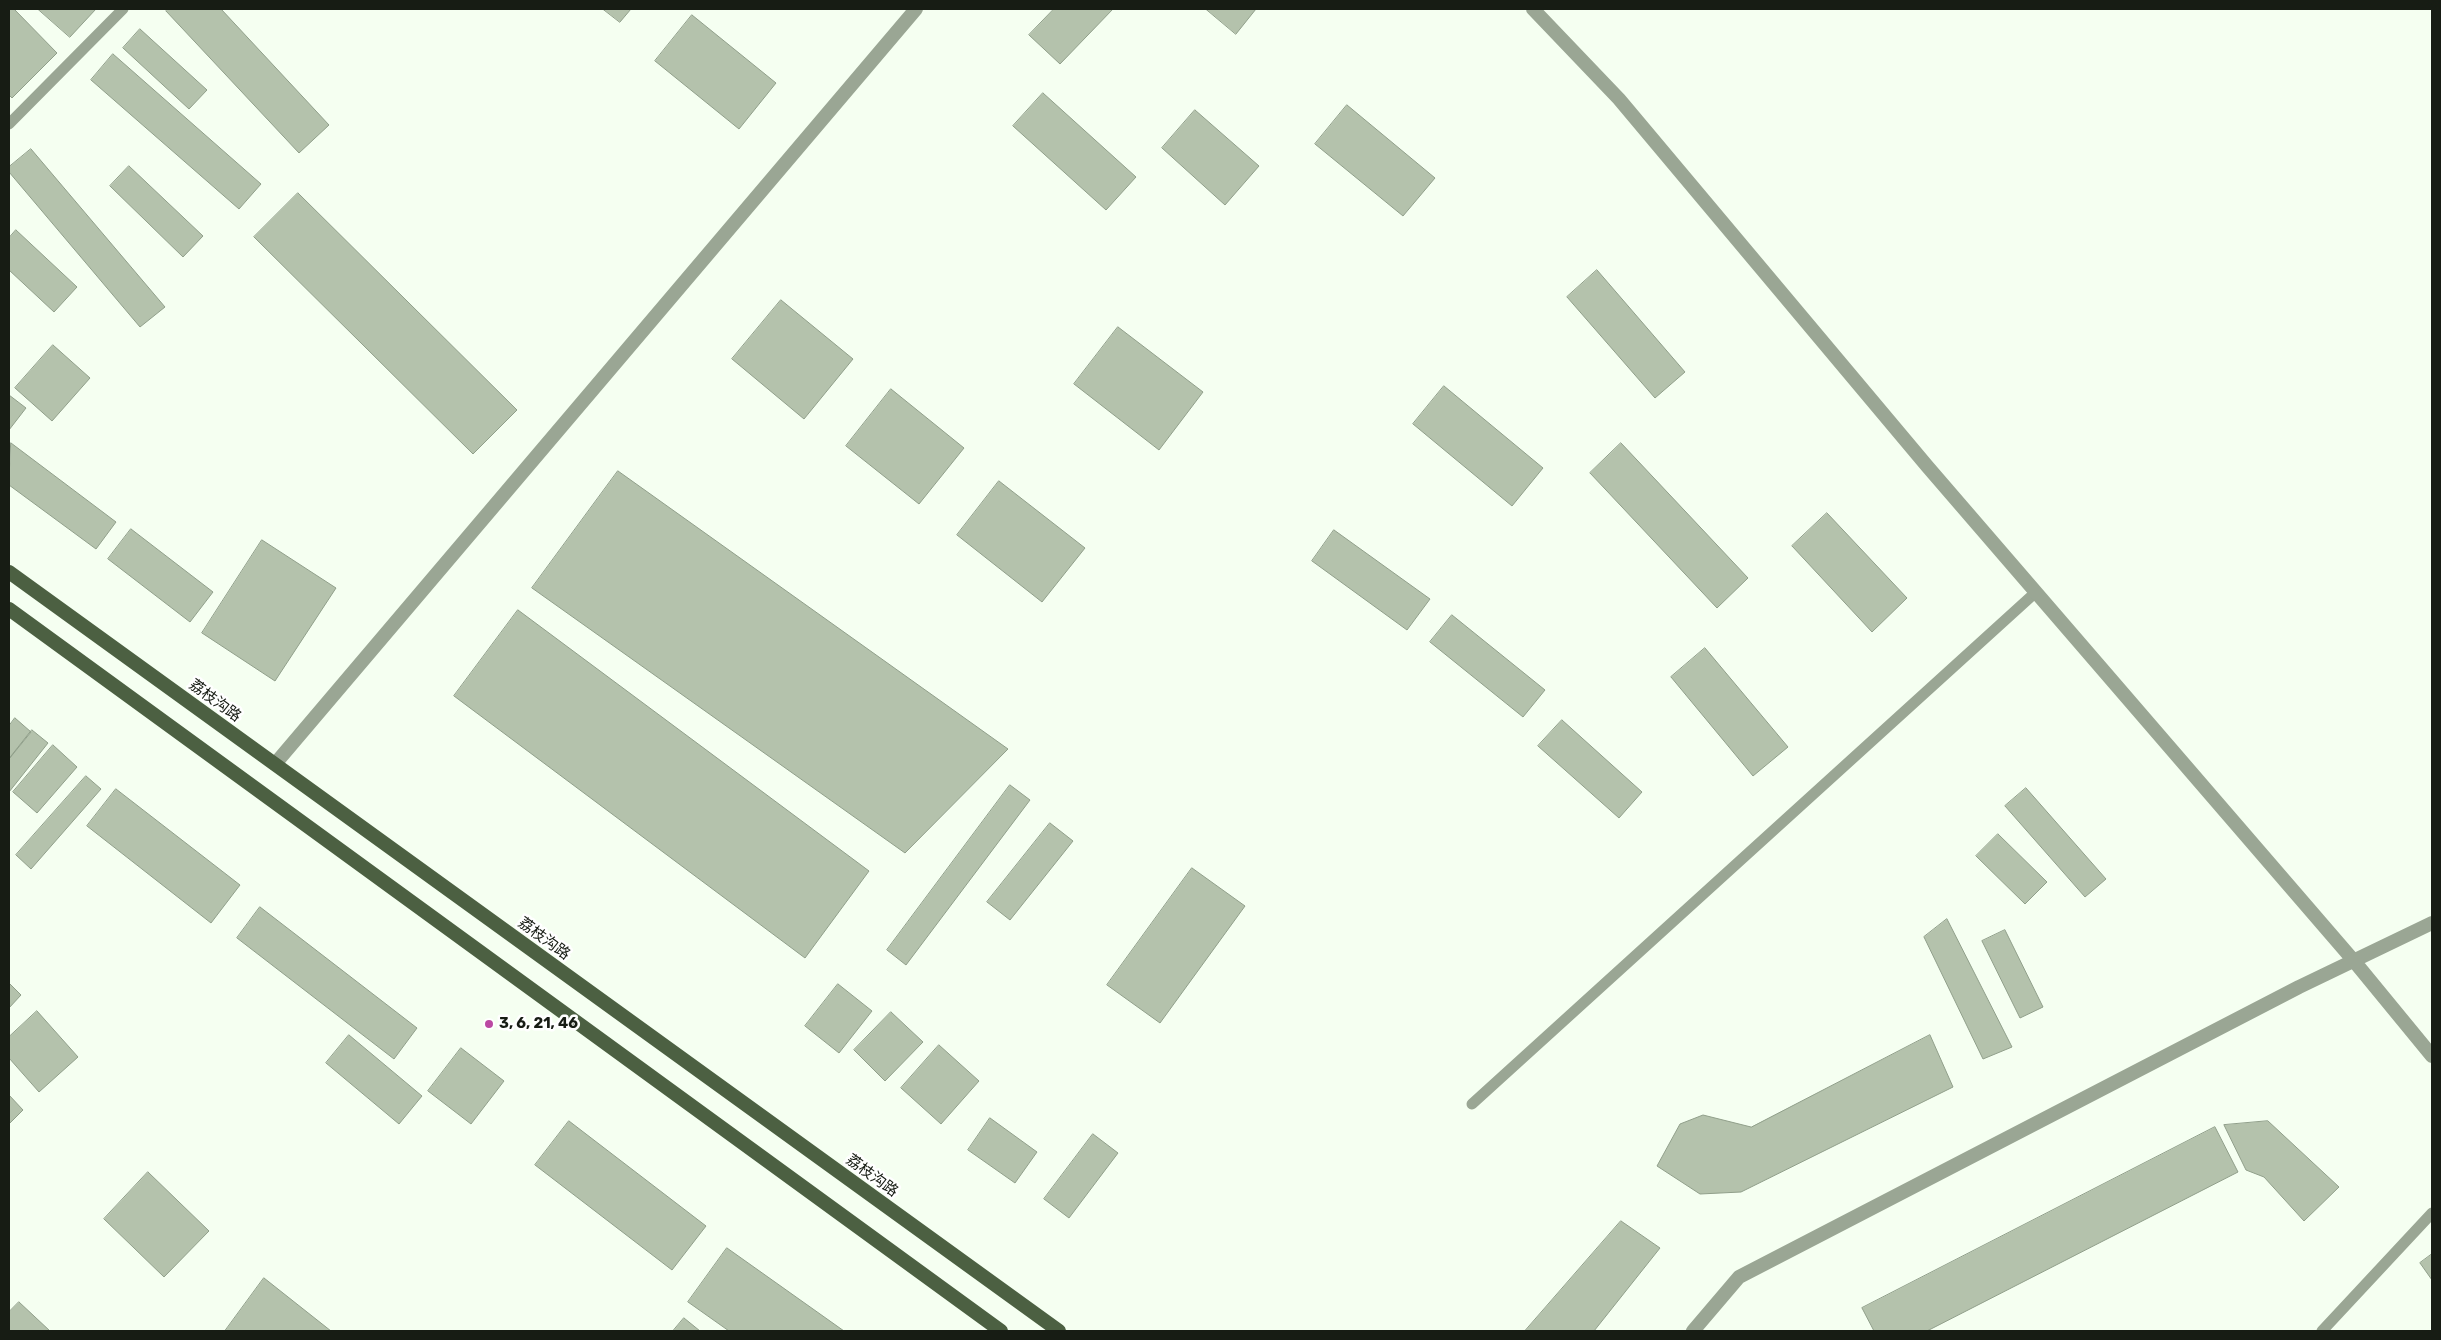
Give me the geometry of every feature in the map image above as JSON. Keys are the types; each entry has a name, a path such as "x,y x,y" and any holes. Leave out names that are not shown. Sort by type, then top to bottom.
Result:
{"main road":[{"name":"荔枝沟路","path":"9,572 1059,1331"},
{"path":"9,609 1001,1331"}],"street":[{"path":"275,764 916,9"},
{"path":"1533,9 1619,99 2036,592 2354,960 2432,1056"},
{"path":"1693,1331 1739,1277 2354,960 2432,923"}],"lane":[{"path":"9,124 123,9"},
{"path":"1472,1104 2036,592"},
{"path":"2322,1331 2432,1213"}],"building":[{"path":"9,9 14,9 57,53 12,98 9,95"},
{"path":"38,9 96,9 70,37"},
{"path":"168,9 221,9 329,125 299,153 166,11"},
{"path":"603,9 631,9 620,22"},
{"path":"1054,9 1113,9 1060,64 1029,35"},
{"path":"1206,9 1256,9 1236,34"},
{"path":"692,15 776,83 739,129 655,61"},
{"path":"140,29 207,90 189,109 123,48"},
{"path":"113,54 261,184 239,209 91,80"},
{"path":"1043,93 1136,177 1106,210 1013,126"},
{"path":"1347,105 1435,178 1403,216 1315,144"},
{"path":"1195,110 1259,166 1225,205 1162,148"},
{"path":"31,149 165,307 140,327 9,172 9,167"},
{"path":"129,166 203,236 183,257 110,186"},
{"path":"298,193 517,410 473,454 254,237"},
{"path":"16,230 77,287 54,312 9,270 9,238"},
{"path":"1597,270 1685,372 1655,398 1567,297"},
{"path":"781,300 853,359 804,419 732,359"},
{"path":"1118,327 1203,392 1159,450 1074,384"},
{"path":"53,345 90,378 52,421 15,388"},
{"path":"1444,386 1543,468 1512,506 1413,424"},
{"path":"891,389 964,448 919,504 846,446"},
{"path":"9,395 26,408 9,430"},
{"path":"11,443 116,522 96,549 9,485"},
{"path":"1621,443 1748,578 1717,608 1590,473"},
{"path":"618,471 1008,749 905,853 532,588"},
{"path":"999,481 1085,548 1042,602 957,535"},
{"path":"1827,513 1907,598 1872,632 1792,546"},
{"path":"131,529 213,592 190,622 108,559"},
{"path":"1334,530 1430,599 1407,630 1312,561"},
{"path":"262,540 336,588 275,681 202,633"},
{"path":"518,610 869,871 805,958 454,696"},
{"path":"1452,615 1545,690 1523,717 1430,642"},
{"path":"1705,648 1788,747 1753,776 1671,677"},
{"path":"15,718 31,732 9,759 9,726"},
{"path":"1562,720 1642,792 1619,818 1538,746"},
{"path":"32,730 48,743 9,792 9,759"},
{"path":"53,745 77,767 37,813 13,792"},
{"path":"86,776 101,789 31,869 16,855"},
{"path":"1010,785 1030,800 906,965 887,950"},
{"path":"2026,788 2106,879 2085,897 2005,806"},
{"path":"116,789 240,885 211,923 87,826"},
{"path":"1050,823 1073,841 1010,920 987,902"},
{"path":"1998,834 2047,882 2025,904 1976,856"},
{"path":"1192,868 1245,906 1160,1023 1107,985"},
{"path":"260,907 417,1028 394,1059 237,938"},
{"path":"1947,919 2012,1047 1983,1059 1924,937"},
{"path":"2005,930 2043,1007 2020,1018 1982,941"},
{"path":"9,983 21,995 9,1008"},
{"path":"838,984 872,1011 839,1053 805,1026"},
{"path":"37,1011 78,1057 39,1092 9,1058 9,1037"},
{"path":"891,1012 923,1042 885,1081 854,1050"},
{"path":"349,1035 422,1096 399,1124 326,1063"},
{"path":"1930,1035 1953,1087 1741,1192 1700,1194 1657,1166 1680,1124 1703,1115 1751,1127"},
{"path":"939,1045 979,1081 941,1124 901,1088"},
{"path":"461,1048 504,1081 471,1124 428,1091"},
{"path":"9,1095 23,1110 9,1124"},
{"path":"990,1118 1037,1152 1015,1183 968,1150"},
{"path":"569,1121 706,1226 672,1270 535,1165"},
{"path":"2268,1121 2339,1187 2304,1221 2264,1177 2246,1170 2224,1125"},
{"path":"2215,1127 2238,1172 1927,1331 1874,1331 1862,1308"},
{"path":"1093,1134 1118,1153 1069,1218 1044,1199"},
{"path":"148,1172 209,1231 164,1277 104,1219"},
{"path":"1621,1221 1660,1248 1594,1331 1525,1331"},
{"path":"727,1248 844,1331 729,1331 688,1302"},
{"path":"2432,1254 2432,1280 2420,1263"},
{"path":"264,1278 331,1331 225,1331"},
{"path":"19,1302 50,1331 9,1331 9,1312"},
{"path":"684,1318 700,1331 673,1331"}],"place":[{"name":"3, 6, 21, 46","path":"489,1024"}]}
